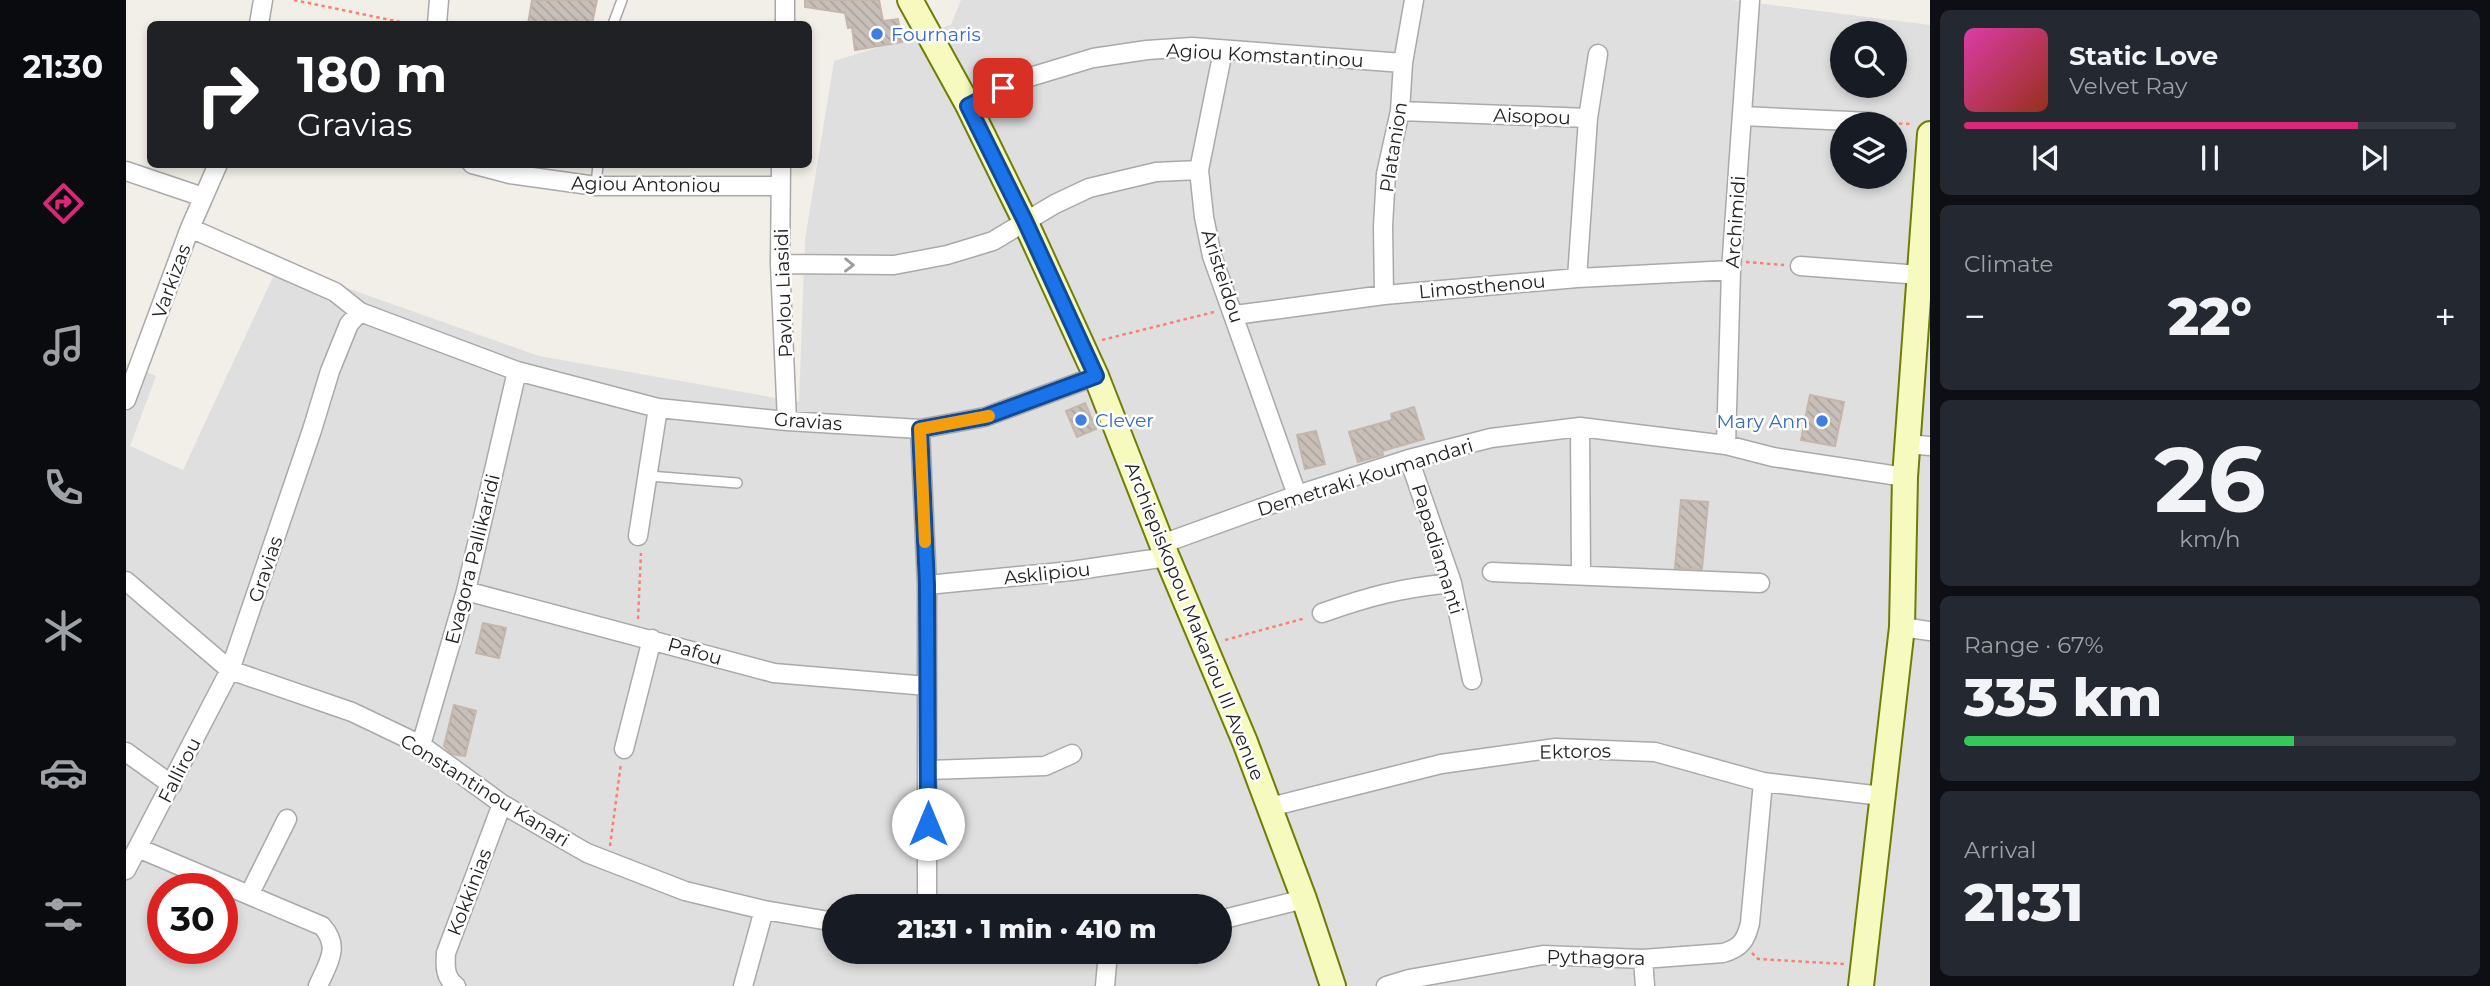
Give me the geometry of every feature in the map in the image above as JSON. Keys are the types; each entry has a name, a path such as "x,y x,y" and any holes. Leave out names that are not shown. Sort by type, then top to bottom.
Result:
{"main road":[{"name":"Archiepiskopou Makariou III Avenue","path":"910,0 968,106 1025,221 1096,376 1270,807 1333,986"},
{"path":"1862,976 1902,627 1905,477 1919,445 1924,130"}],"street":[{"path":"260,21 263,0"},
{"path":"437,21 439,0"},
{"path":"785,0 785,21"},
{"name":"Platanion","path":"1384,295 1383,226 1386,174 1400,111 1403,63 1414,0"},
{"name":"Archimidi","path":"1726,445 1731,266 1750,0"},
{"name":"Agiou Komstantinou","path":"968,106 1020,80 1093,58 1147,50 1192,47 1403,63"},
{"name":"Aristeidou","path":"1223,51 1199,170 1204,217 1212,256 1297,495"},
{"path":"1588,118 1598,54"},
{"name":"Aisopou","path":"1400,111 1588,118 1577,278"},
{"path":"1742,116 1830,120"},
{"name":"Varkizas","path":"128,390 190,228 216,168"},
{"name":"Agiou Antoniou","path":"487,168 510,174 596,186 780,186"},
{"name":"Pavlou Liasidi","path":"781,168 780,264 787,421"},
{"path":"780,264 894,265 947,256 993,241 1089,188 1156,172 1199,170"},
{"path":"126,171 203,197"},
{"name":"Gravias","path":"190,228 335,292 359,312 517,371 658,408 787,421 920,429 985,417 1096,376"},
{"name":"Limosthenou","path":"1233,311 1384,295 1731,266"},
{"path":"1801,266 1920,275"},
{"name":"Gravias","path":"230,670 330,371 349,324 359,312"},
{"name":"Evagora Pallikaridi","path":"421,745 466,591 517,371"},
{"path":"638,536 658,408"},
{"path":"1580,426 1581,574"},
{"name":"Demetraki Koumandari","path":"1164,550 1297,495 1409,459 1490,438 1580,426 1726,445 1773,457 1905,477"},
{"path":"920,429 927,585 928,894"},
{"name":"Papadiamanti","path":"1409,459 1452,583 1472,680"},
{"name":"Asklipiou","path":"927,585 1071,571 1164,550"},
{"path":"1492,572 1760,583"},
{"name":"Constantinou Kanari","path":"126,581 230,670 352,712 421,745 502,804 587,853 685,891 764,911 822,920"},
{"path":"1322,613 1368,596 1406,587 1452,583"},
{"name":"Pafou","path":"466,591 774,673 927,686"},
{"path":"1902,627 1930,631"},
{"path":"624,749 645,637"},
{"name":"Fallirou","path":"126,870 230,670"},
{"name":"Ektoros","path":"1270,807 1441,764 1556,748 1655,752 1763,782 1882,796"},
{"path":"126,752 172,785"},
{"path":"928,770 1045,766 1072,754"},
{"path":"1743,943 1750,923 1763,782"},
{"name":"Kokkinias","path":"453,983 445,967 446,953 502,804"},
{"path":"249,895 287,819"},
{"path":"138,848 322,926 331,937 333,951 318,986"},
{"path":"1232,917 1304,899"},
{"path":"743,986 764,911"},
{"name":"Pythagora","path":"1386,986 1409,979 1543,955 1643,959 1723,953 1735,950 1743,943"},
{"path":"1643,959 1644,986"},
{"path":"1105,986 1107,964"}],"lane":[{"path":"614,21 622,0"},
{"path":"596,186 598,168"},
{"path":"649,476 737,483"}],"path":[{"path":"294,0 396,21"},
{"path":"1731,266 1801,266"},
{"path":"1082,345 1233,311"},
{"path":"638,536 641,545 645,637"},
{"path":"1205,646 1322,613"},
{"path":"608,862 624,749"},
{"path":"1743,943 1758,959 1862,976"}],"shaded area":[{"path":"961,0 1732,0 1898,21 1830,21 1830,98 1907,98 1907,22 1930,25 1930,986 126,986 126,363 156,376 130,446 183,470 279,264 539,356 799,402 805,240 834,61 951,25"}],"building":[{"path":"532,0 597,0 593,21 528,21"},
{"path":"805,0 879,0 883,21 898,19 902,42 855,50 852,27 848,28 845,13 805,7"},
{"name":"Mary Ann","path":"1810,395 1844,402 1835,446 1801,440"},
{"name":"Clever","path":"1085,403 1096,429 1077,437 1066,411"},
{"path":"1414,407 1424,439 1382,451 1383,455 1358,462 1349,432 1392,420 1391,414"},
{"path":"1316,431 1325,464 1305,469 1297,435"},
{"path":"1681,500 1708,502 1702,569 1675,568"},
{"path":"483,623 506,628 499,658 476,653"},
{"path":"454,705 476,711 465,756 452,754 444,746"}],"slow traffic":[{"path":"925,542 920,429 989,416"}],"place":[{"name":"Fournaris","path":"877,34"},
{"name":"Clever","path":"1081,420"},
{"name":"Mary Ann","path":"1822,421"}],"route":[{"path":"928,824 927,585 920,429 985,417 1096,376 1025,221 968,106 1003,88"}]}
